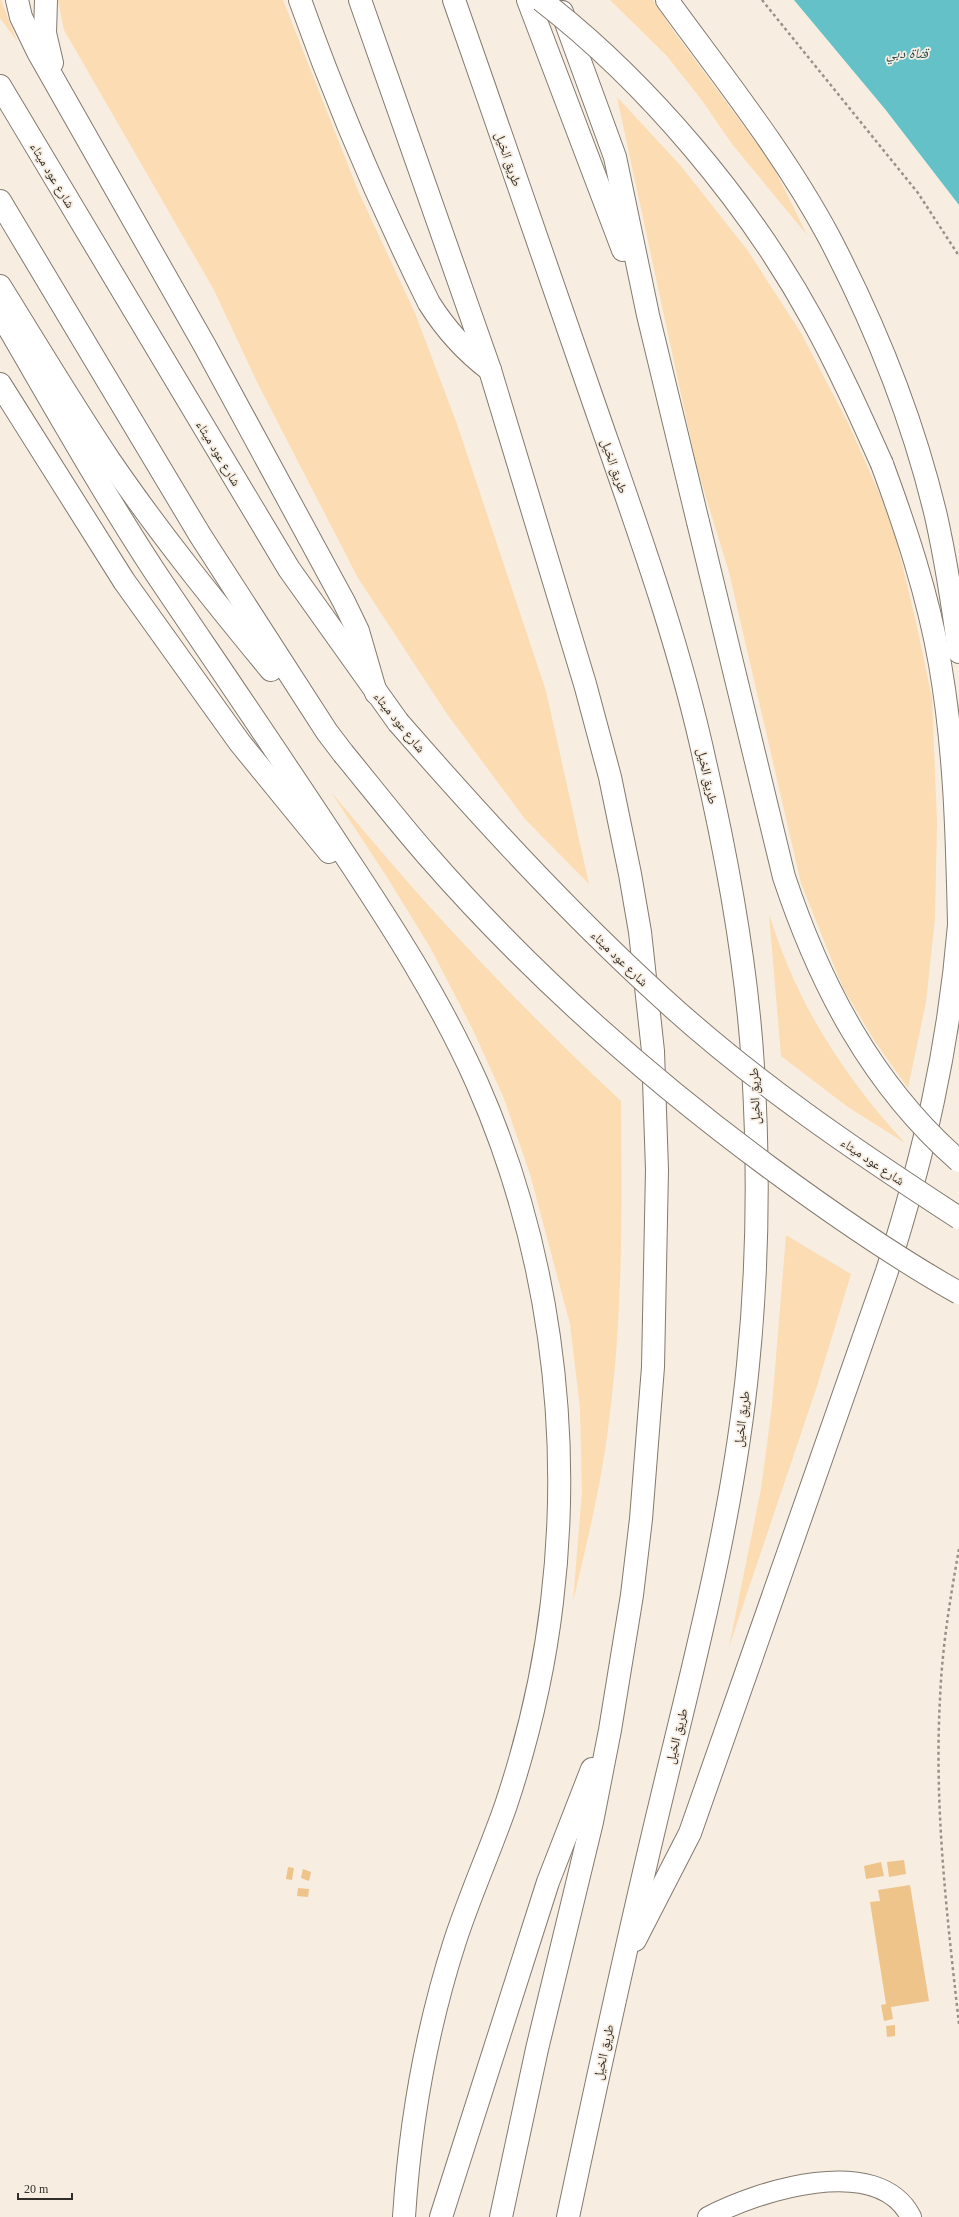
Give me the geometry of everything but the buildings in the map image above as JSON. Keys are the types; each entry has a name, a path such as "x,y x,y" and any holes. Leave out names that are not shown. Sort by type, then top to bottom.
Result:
{"highway":[{"path":"17,0 29,35 201,339 344,602 358,631 376,693"},
{"path":"46,0 46,34 58,85"},
{"path":"300,0 328,79 358,151 429,303 450,333 462,347 490,370"},
{"path":"360,0 490,370 585,684 610,777 640,932 652,1036 657,1170 653,1367 642,1519 631,1603 610,1730 592,1822 537,2049 501,2217"},
{"name":"طريق الخيل","path":"454,0 649,564 681,665 705,759 725,859 742,963 753,1062 757,1164 755,1266 748,1367 735,1468 716,1568 620,1967 568,2217"},
{"path":"528,0 648,315"},
{"path":"542,0 613,63 669,121 726,189 769,249 812,318 849,390 882,464 908,536 925,596 940,663 950,731 956,800 959,924 948,1022 930,1122 909,1200 889,1264 690,1833 620,1967"},
{"path":"558,0 615,158 648,315 698,522 784,877 802,930 824,981 851,1030 883,1076 913,1114 959,1162"},
{"path":"666,0 750,113 788,169 828,236 862,303 893,377 919,455 937,522 950,588 959,652"},
{"name":"شارع عود ميثاء","path":"0,86 289,569 398,722 481,817 541,880 660,996 757,1078 859,1153 959,1218"},
{"path":"0,200 200,535 327,732 433,861 518,952 614,1043 716,1128 822,1206 959,1293"},
{"path":"0,286 98,442 136,498 227,618 294,697 327,732"},
{"path":"0,313 84,457 152,566 368,889 416,966 456,1039 495,1128 525,1220 545,1314 556,1396 559,1458 557,1555 545,1651 527,1737 504,1812 456,1940 430,2033 412,2129 404,2217"},
{"path":"0,384 124,581 240,743 333,858 368,889"},
{"path":"441,2217 548,1882 587,1780 610,1730"}],"street":[{"path":"708,2217 755,2197 780,2190 805,2185 857,2182 872,2185 887,2192 899,2201 911,2217"}],"path":[{"path":"762,0 918,193 959,256"},
{"path":"959,1549 944,1646 938,1750 947,1910 959,2024"}],"shaded area":[{"path":"1,0 17,41 0,18"},
{"path":"58,0 283,0 359,193 415,313 457,424 546,691 589,884 525,819 447,714 358,578 257,382 214,290 64,30"},
{"path":"610,0 653,0 672,29 772,164 807,235 732,144 701,99 666,55"},
{"path":"617,97 681,166 748,251 801,333 848,423 892,522 932,698 937,822 935,918 926,1002 908,1088 874,1040 843,988 801,883 729,572 697,468"},
{"path":"331,792 405,878 471,951 534,1017 621,1101 621,1261 614,1381 606,1444 594,1512 573,1602 582,1491 580,1408 570,1324 530,1174 503,1096 472,1028 430,947 387,877"},
{"path":"769,914 793,977 824,1036 861,1091 882,1118 905,1143 848,1107 781,1056"},
{"path":"786,1235 851,1274 817,1386 729,1647 761,1489 772,1406"}],"water":[{"name":"قناة دبي","path":"794,0 959,0 959,205 885,109"}]}
